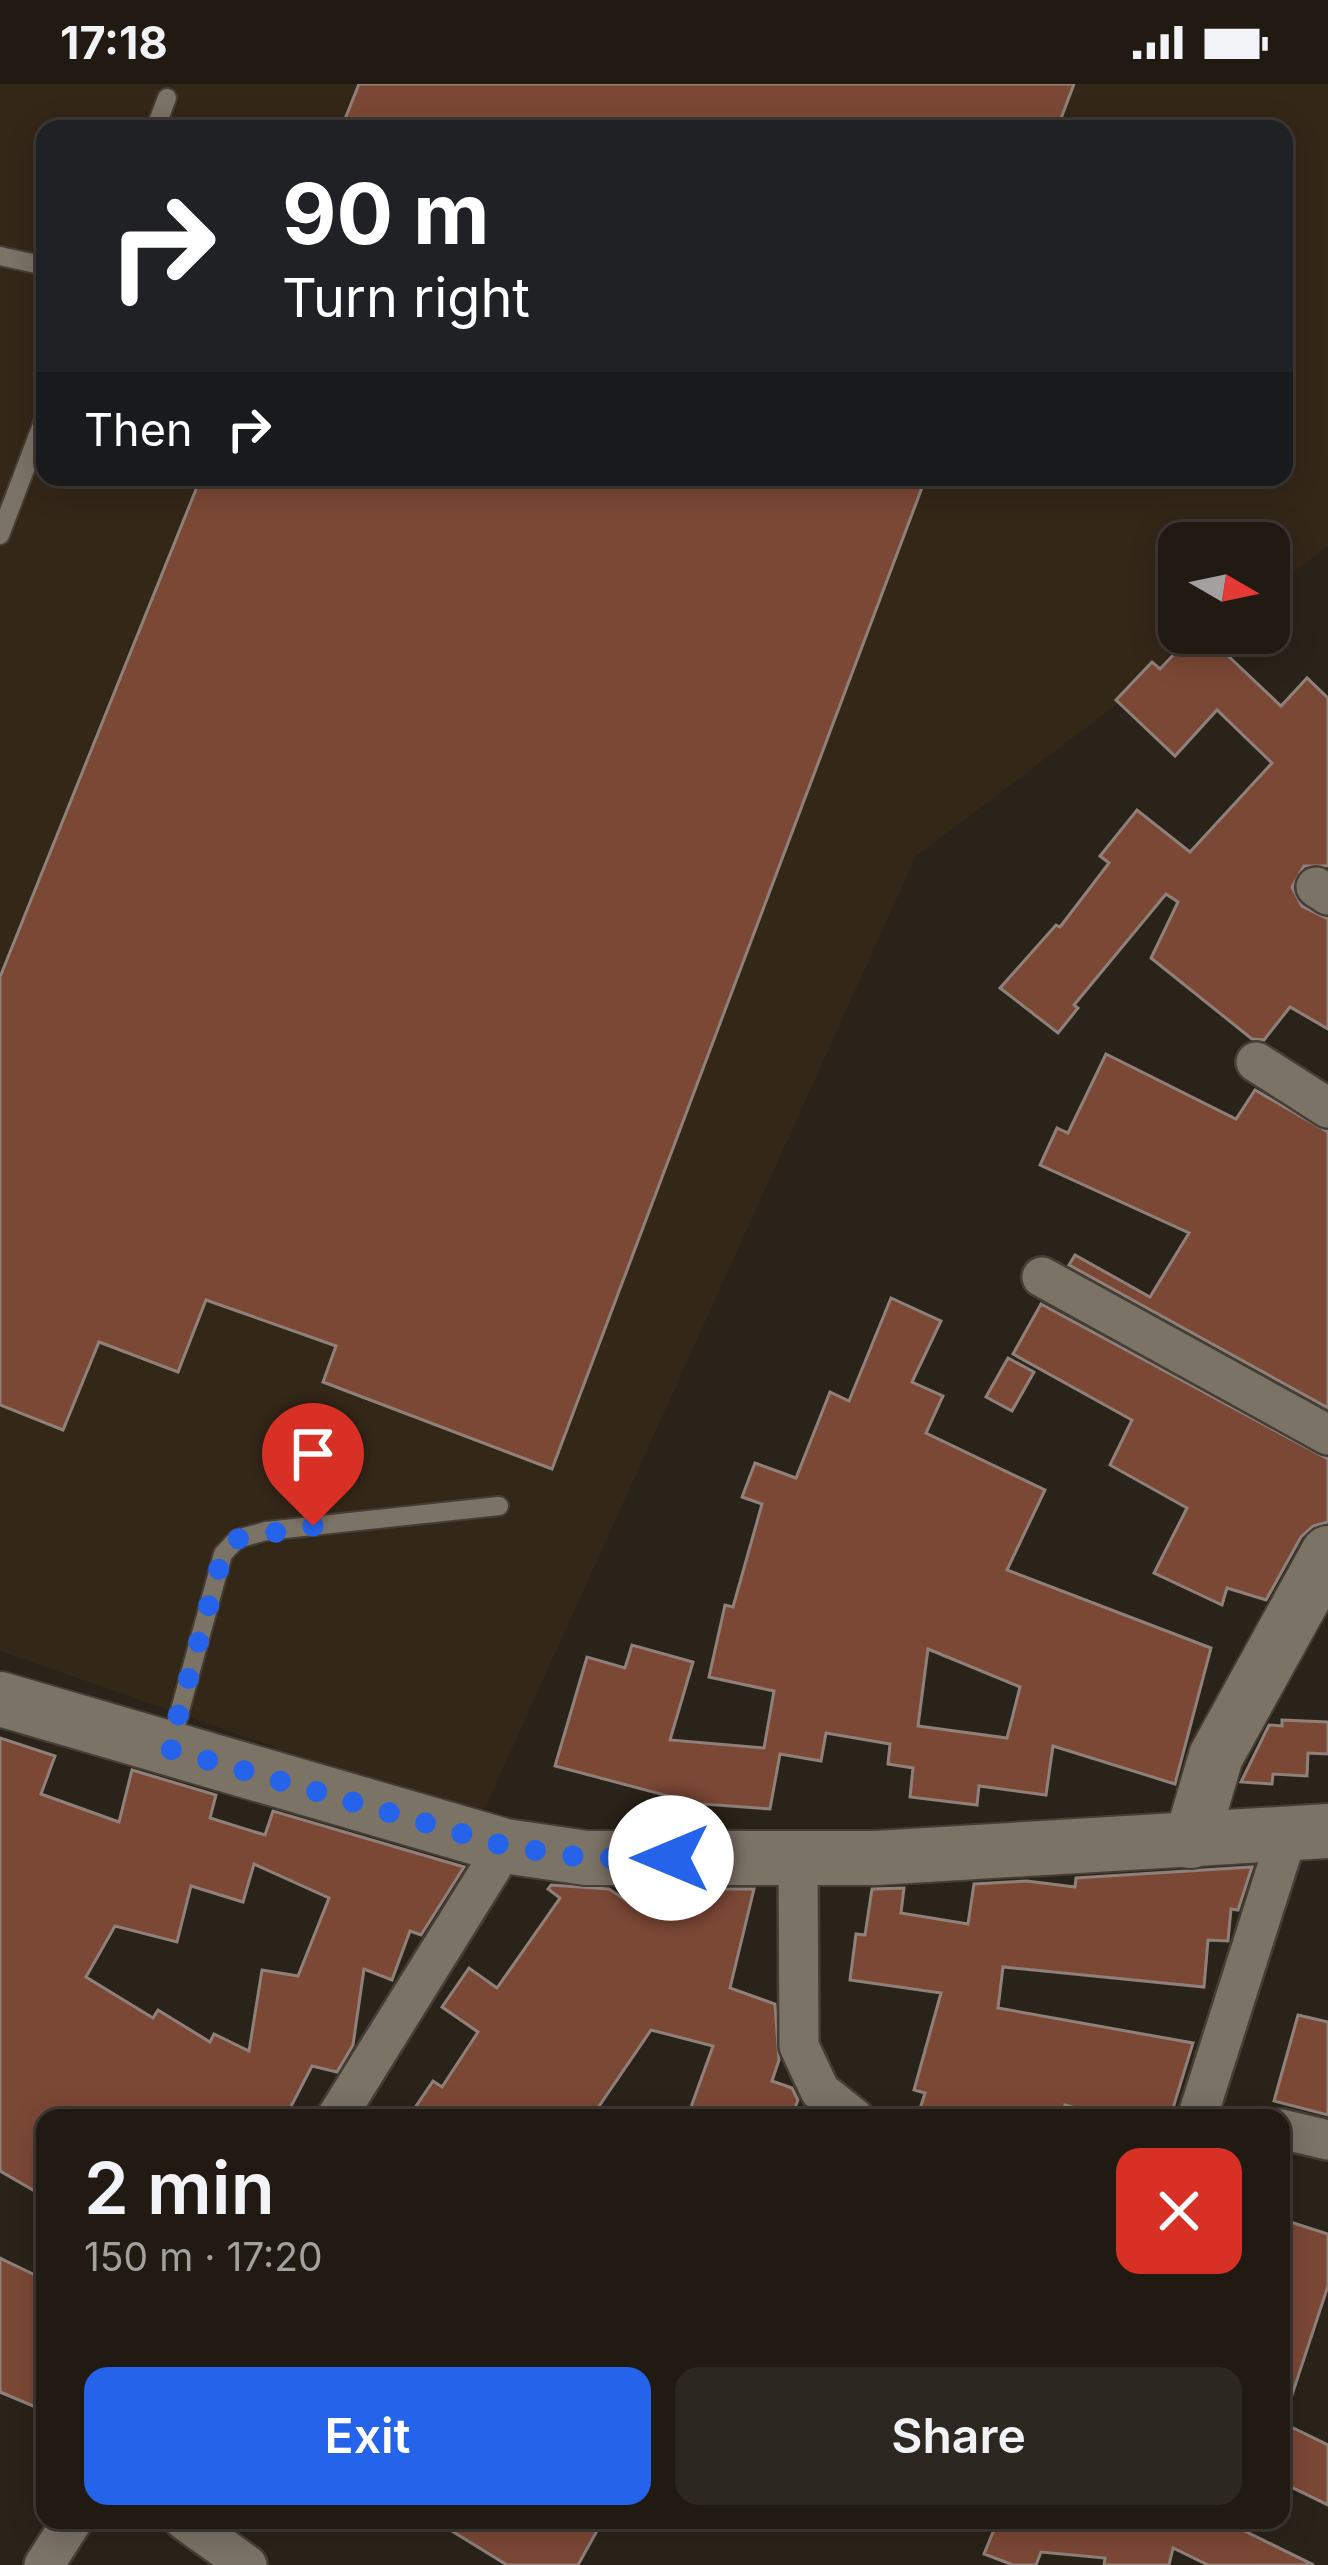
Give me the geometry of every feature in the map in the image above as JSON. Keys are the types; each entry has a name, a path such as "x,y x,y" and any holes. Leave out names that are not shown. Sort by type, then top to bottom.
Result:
{"main road":[{"path":"1191,1840 1216,1756 1325,1564"},
{"path":"0,1700 505,1846 586,1858 876,1858 1308,1832"}],"street":[{"path":"1256,1062 1328,1108"},
{"path":"1042,1276 1328,1435"},
{"path":"1211,2109 1308,1832"},
{"path":"342,2109 505,1846"},
{"path":"798,1858 800,2046 820,2091 843,2109"},
{"path":"1290,2131 1328,2140"},
{"path":"44,2565 67,2529"},
{"path":"197,2529 247,2565"}],"lane":[{"path":"158,120 167,98"},
{"path":"0,256 36,264"},
{"path":"0,535 36,441"},
{"path":"169,1749 223,1554 231,1544 266,1531 499,1506"}],"shaded area":[{"path":"0,84 1328,84 1328,546 1290,575 1290,522 1158,522 1158,654 1184,654 916,856 480,1819 0,1651"}],"building":[{"path":"359,84 1074,84 1060,120 345,120"},
{"path":"197,486 923,486 552,1469 323,1382 336,1346 206,1300 178,1372 99,1342 63,1430 0,1405 0,977"},
{"path":"1174,654 1226,654 1281,706 1307,678 1328,698 1328,866 1304,866 1292,887 1302,906 1328,919 1328,1029 1290,1007 1264,1040 1252,1039 1151,958 1178,902 1166,894 1074,1005 1078,1008 1058,1033 1000,988 1056,925 1060,927 1109,863 1100,856 1137,810 1190,852 1272,763 1217,710 1175,756 1116,700 1152,662 1160,669"},
{"path":"1106,1054 1236,1119 1255,1090 1328,1132 1328,1408 1069,1265 1075,1255 1150,1297 1189,1233 1040,1165 1057,1128 1068,1133"},
{"path":"891,1298 941,1321 912,1382 943,1396 926,1433 1045,1490 1007,1570 1211,1648 1175,1784 1053,1746 1046,1795 979,1786 977,1805 910,1797 913,1768 888,1764 890,1744 826,1733 821,1761 780,1754 770,1809 675,1802 676,1798 555,1766 587,1657 625,1668 632,1645 693,1662 670,1740 764,1748 774,1691 709,1677 725,1605 733,1607 762,1504 742,1497 755,1463 796,1478 830,1392 849,1401","holes":["928,1649 1020,1687 1007,1738 918,1726"]},
{"path":"1041,1304 1328,1459 1328,1522 1313,1526 1301,1537 1266,1600 1227,1588 1222,1605 1154,1573 1187,1508 1110,1465 1132,1420 1013,1354"},
{"path":"1008,1358 1034,1372 1012,1411 986,1397"},
{"path":"1282,1720 1328,1722 1328,1754 1308,1753 1307,1776 1273,1774 1272,1784 1241,1782 1269,1725 1282,1726"},
{"path":"0,1738 55,1756 41,1794 119,1822 132,1770 216,1795 210,1818 265,1835 273,1811 464,1867 421,1935 410,1931 392,1980 364,1969 353,2045 337,2072 312,2066 290,2109 36,2109 36,2192 0,2171","holes":["254,1864 329,1898 298,1976 262,1970 249,2051 214,2034 210,2042 158,2010 153,2018 86,1977 115,1926 177,1942 191,1886 243,1902"]},
{"path":"1252,1867 1238,1910 1231,1909 1228,1941 1208,1940 1204,1987 1003,1967 998,2008 1193,2043 1173,2109 1065,2105 1064,2109 920,2109 925,2093 914,2090 941,1993 850,1980 856,1934 865,1935 872,1889 904,1888 901,1913 968,1924 974,1884 1027,1881 1075,1887 1076,1878"},
{"path":"551,1885 609,1889 624,1899 630,1889 654,1889 666,1898 672,1889 754,1889 730,1988 775,2004 779,2060 772,2081 792,2088 798,2100 794,2109 690,2109 713,2046 651,2030 597,2109 414,2109 433,2081 442,2087 478,2032 442,2007 469,1968 497,1988 560,1898 548,1889"},
{"path":"1298,2015 1328,2022 1328,2115 1274,2101"},
{"path":"1290,2222 1328,2234 1328,2286 1290,2401"},
{"path":"0,2258 36,2276 36,2407 0,2392"},
{"path":"1290,2426 1328,2445 1328,2505 1290,2486"},
{"path":"449,2529 598,2529 578,2565 507,2565"},
{"path":"994,2529 1240,2529 1314,2565 1208,2565 1173,2548 1169,2565 1104,2565 1105,2558 1041,2552 1036,2565 1013,2565 984,2554"}],"route":[{"path":"313,1526 237,1539 223,1554 169,1749 505,1846 586,1858 671,1858"}]}
